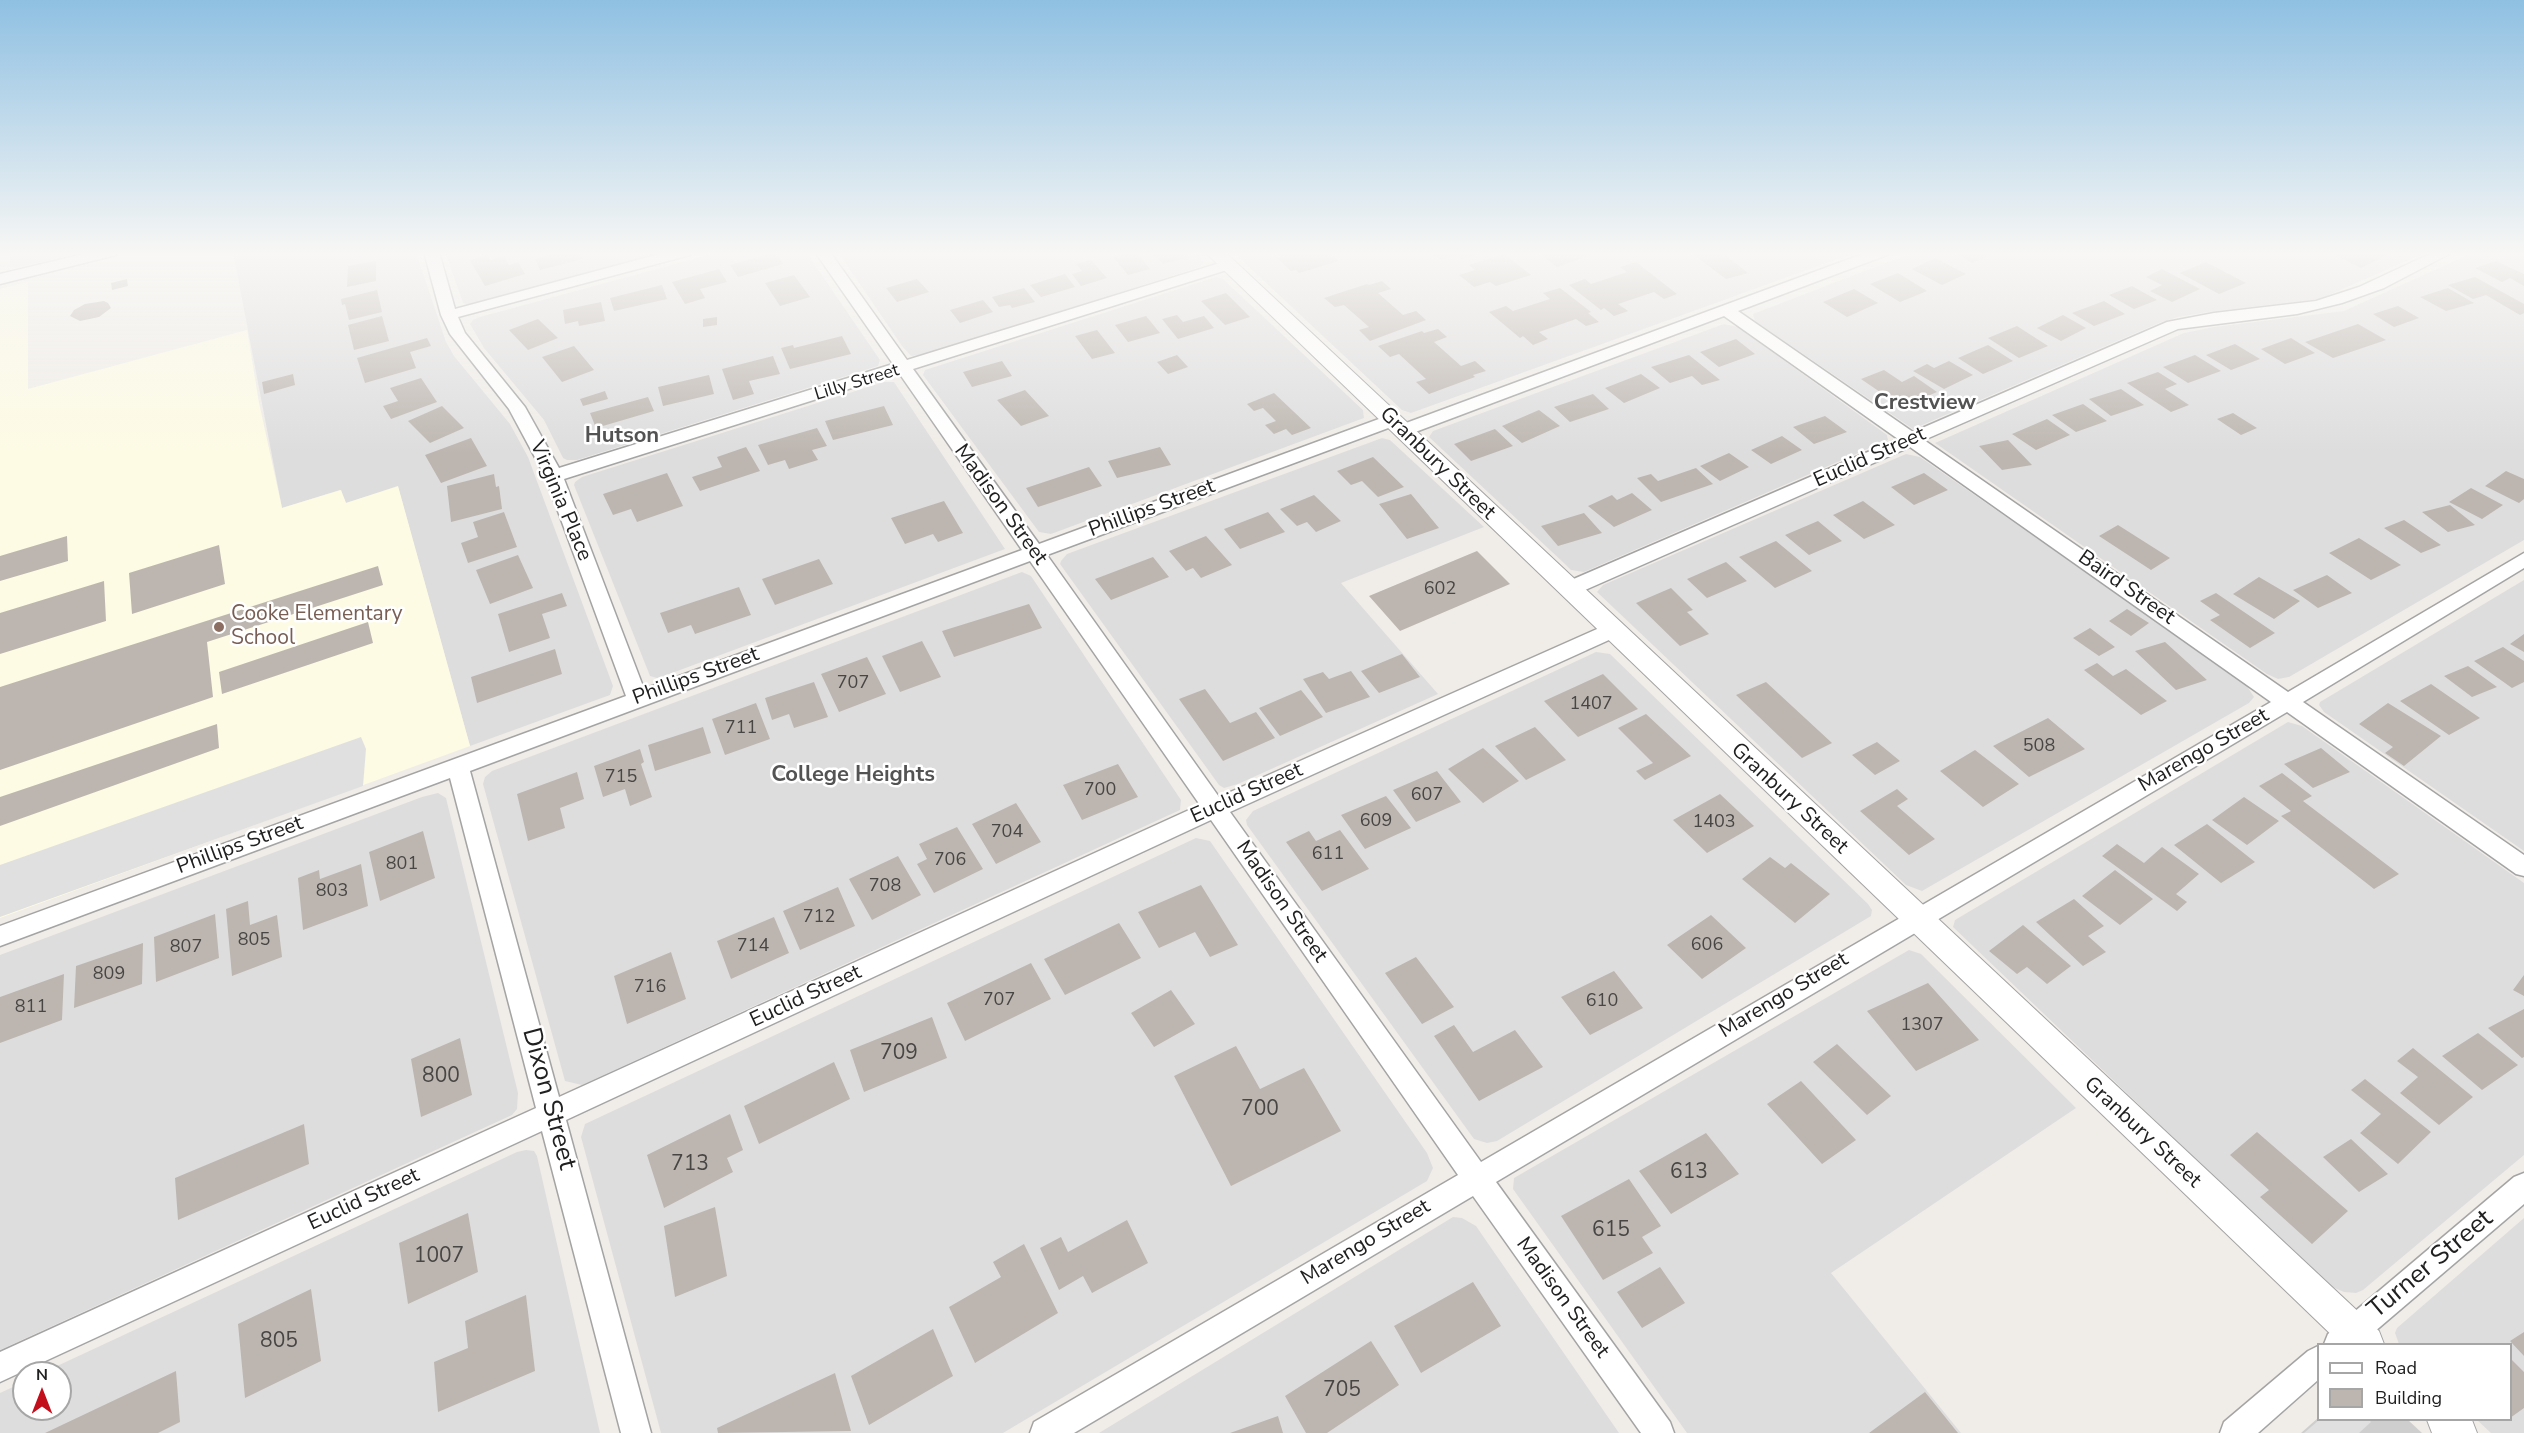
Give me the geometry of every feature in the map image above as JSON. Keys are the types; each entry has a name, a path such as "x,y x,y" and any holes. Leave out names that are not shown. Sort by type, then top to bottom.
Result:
{"street":[{"name":"Virginia Place","path":"451,319 458,334 472,353 517,407 554,476 638,698"},
{"name":"Madison Street","path":"868,319 1659,1433"},
{"name":"Lilly Street","path":"554,476 902,368 1046,319"},
{"name":"Granbury Street","path":"1285,319 1398,425 1488,514 1613,630 2352,1340"},
{"name":"Phillips Street","path":"0,936 1034,553 1703,319"},
{"name":"Baird Street","path":"1737,319 2289,701 2524,867"},
{"name":"Euclid Street","path":"1569,589 2173,325 2205,319"},
{"name":"Marengo Street","path":"1045,1433 2289,701 2524,559"},
{"name":"Euclid Street","path":"0,1367 1214,809 1613,630"},
{"name":"Dixon Street","path":"458,766 636,1433"},
{"name":"Turner Street","path":"2352,1340 2524,1186"},
{"path":"2235,1433 2317,1363"},
{"path":"2447,1421 2459,1433"}],"shaded area":[{"name":"Cooke Elementary School","path":"0,319 28,319 28,389 247,330 259,403 282,508 341,490 346,503 398,486 470,746 0,918"},
{"path":"246,319 438,319 446,342 454,356 510,424 528,457 613,686 610,695 470,746 398,487 346,503 340,490 282,508"},
{"path":"852,319 880,360 878,366 577,460 567,460 563,458 544,420 484,348 470,324 473,320"},
{"path":"884,319 1037,319 926,354 911,356"},
{"path":"1085,319 1266,319 1363,410 1364,418 1051,534 1039,532 923,375 925,370"},
{"path":"1305,319 1672,319 1411,413 1402,410"},
{"path":"1754,319 2172,319 1913,429"},
{"path":"2280,319 2524,319 2524,540 2289,677 2278,679 2267,674 1935,443 2184,333"},
{"path":"1724,324 1738,327 1887,435 1888,440 1584,572 1571,570 1429,437 1433,431"},
{"path":"884,382 894,382 1005,549 664,676 657,678 650,676 574,485 575,482 582,477"},
{"path":"1382,438 1390,440 1484,527 1341,583 1438,694 1238,784 1224,788 1219,785 1060,564 1061,561 1067,554"},
{"path":"1906,454 1920,457 2245,683 2254,697 2249,703 1922,891 1906,885 1597,592 1603,585"},
{"path":"1022,572 1031,576 1181,800 1180,810 582,1085 565,1081 483,784 485,777 492,771"},
{"path":"2524,580 2524,851 2324,712 2319,705 2320,702"},
{"path":"1596,652 1610,654 1868,904 1872,910 1871,916 1497,1141 1487,1143 1474,1139 1247,825 1246,820 1253,811"},
{"path":"2288,722 2302,726 2524,883 2524,1155 2363,1290 2356,1293 2344,1292 2330,1286 2316,1274 1953,927 1955,920"},
{"path":"361,737 366,749 363,786 0,917 0,865"},
{"path":"438,793 446,798 518,1093 517,1109 512,1115 0,1350 0,955"},
{"path":"1196,838 1210,841 1427,1153 1433,1168 1427,1181 1003,1433 661,1433 581,1137 585,1124"},
{"path":"1909,950 1921,954 2076,1108 1831,1273 1961,1433 1687,1433 1513,1189 1514,1178"},
{"path":"534,1151 537,1156 600,1433 0,1433 0,1393 12,1388 12,1421 72,1421 72,1361 68,1361 517,1152"},
{"path":"1453,1217 1462,1218 1476,1226 1619,1433 1099,1433"},
{"path":"2524,1218 2524,1433 2491,1433 2478,1421 2512,1421 2512,1343 2399,1343 2395,1333 2397,1328"},
{"path":"2317,1419 2317,1421 2409,1421 2422,1433 2301,1433"},
{"path":"2318,1421 2371,1422 2359,1433 2304,1433"}],"building":[{"path":"371,319 383,319 389,341 354,350 348,325"},
{"path":"538,319 558,338 528,350 509,330"},
{"path":"564,319 605,319 605,321 579,326 578,321 565,324"},
{"path":"703,319 717,319 717,325 703,327"},
{"path":"957,319 972,319 960,323"},
{"path":"1136,319 1148,319 1160,333 1128,342 1115,325"},
{"path":"1162,319 1180,319 1183,322 1206,319 1214,328 1178,339"},
{"path":"1219,319 1244,319 1225,325"},
{"path":"1360,319 1426,320 1370,341 1359,330 1369,327"},
{"path":"1497,319 1595,319 1599,322 1586,326 1576,319 1539,332 1548,339 1533,345 1523,336 1520,338"},
{"path":"2055,319 2070,319 2086,328 2061,341 2037,328"},
{"path":"2082,319 2112,319 2094,326"},
{"path":"2381,319 2417,319 2394,327"},
{"path":"2358,324 2386,340 2333,358 2305,342"},
{"path":"2017,326 2048,346 2019,358 1988,338"},
{"path":"1438,329 1447,337 1434,342 1461,366 1475,361 1486,371 1429,394 1416,382 1426,379 1399,354 1390,357 1378,346 1422,331 1424,333"},
{"path":"1097,330 1115,353 1092,359 1075,336"},
{"path":"842,336 851,354 790,369 781,348 793,345 794,348"},
{"path":"427,338 431,346 410,352 416,368 365,383 357,358"},
{"path":"2291,338 2315,353 2285,364 2261,349"},
{"path":"1736,339 1755,354 1719,367 1700,352"},
{"path":"2235,344 2260,359 2231,370 2206,355"},
{"path":"1988,345 2013,361 1983,374 1958,358"},
{"path":"574,346 594,370 562,382 542,357"},
{"path":"1177,355 1188,367 1168,374 1157,362"},
{"path":"1689,355 1720,380 1702,385 1692,376 1670,383 1651,367"},
{"path":"2195,355 2221,371 2188,383 2163,367"},
{"path":"773,356 780,374 749,381 754,394 733,400 722,369"},
{"path":"1002,361 1012,376 972,387 963,372"},
{"path":"1949,361 1973,375 1944,389 1913,371 1927,364 1934,368"},
{"path":"1884,370 1902,382 1914,376 1937,392 1902,407 1861,379"},
{"path":"2158,372 2177,384 2165,389 2189,405 2171,412 2127,383"},
{"path":"293,374 295,385 264,394 262,382"},
{"path":"1641,374 1660,388 1624,403 1605,388"},
{"path":"709,375 714,394 663,406 658,387"},
{"path":"421,378 437,402 391,419 383,406 398,401 390,388"},
{"path":"2121,389 2144,405 2111,416 2089,399"},
{"path":"1025,390 1049,416 1021,426 997,400"},
{"path":"605,391 608,399 583,406 580,399"},
{"path":"1274,393 1311,428 1292,435 1286,429 1274,434 1265,425 1276,421 1263,408 1254,411 1247,404"},
{"path":"1593,394 1609,409 1570,422 1554,407"},
{"path":"648,397 654,411 596,428 590,413"},
{"path":"2083,404 2107,421 2076,432 2052,415"},
{"path":"442,406 464,428 430,443 408,421"},
{"path":"884,406 893,425 833,440 825,421"},
{"path":"1539,410 1560,426 1522,443 1502,426"},
{"path":"2233,413 2257,428 2241,435 2217,419"},
{"path":"1825,416 1847,432 1814,444 1793,427"},
{"path":"2047,419 2070,435 2036,450 2012,434"},
{"path":"817,428 827,446 812,450 818,460 789,469 785,460 768,465 758,445"},
{"path":"1495,429 1513,446 1471,461 1454,444"},
{"path":"1782,436 1802,450 1771,464 1751,450"},
{"path":"471,438 487,466 441,483 425,455"},
{"path":"2008,440 2032,465 2002,470 1979,446"},
{"path":"746,447 760,471 700,491 692,477 722,467 717,457"},
{"path":"1160,447 1171,465 1117,478 1108,461"},
{"path":"1729,453 1749,467 1720,481 1700,466"},
{"path":"1373,457 1404,487 1378,497 1362,481 1351,485 1337,471"},
{"path":"1089,467 1102,486 1038,507 1026,488"},
{"path":"1696,468 1713,484 1661,502 1637,478 1651,474 1658,481"},
{"path":"2506,471 2524,479 2524,499 2519,503 2485,486"},
{"path":"667,473 683,506 637,522 631,509 613,515 603,494"},
{"path":"1924,473 1948,490 1914,505 1891,487"},
{"path":"494,474 496,487 499,486 502,509 451,522 447,486"},
{"path":"2471,488 2503,505 2482,519 2449,502"},
{"path":"1632,493 1652,510 1614,527 1588,506 1612,495 1617,500"},
{"path":"1411,494 1439,528 1407,539 1379,504"},
{"path":"1314,495 1341,521 1316,532 1307,522 1297,526 1280,509"},
{"path":"944,501 963,533 938,542 933,534 905,544 891,518"},
{"path":"1863,501 1895,525 1864,539 1833,515"},
{"path":"2450,505 2475,525 2448,532 2422,512"},
{"path":"504,512 517,547 468,563 461,543 478,537 473,522"},
{"path":"1268,512 1285,532 1240,549 1224,529"},
{"path":"1584,513 1602,533 1558,546 1541,526"},
{"path":"2404,520 2441,545 2421,553 2384,528"},
{"path":"1818,521 1842,541 1809,555 1785,535"},
{"path":"2118,525 2170,558 2151,570 2099,536"},
{"path":"67,536 68,561 0,581 0,556"},
{"path":"1206,536 1232,565 1201,578 1193,568 1186,571 1169,551"},
{"path":"2359,538 2401,565 2371,580 2329,553"},
{"path":"1776,541 1812,571 1775,588 1739,557"},
{"path":"219,545 225,584 132,614 129,573"},
{"path":"1477,551 1510,584 1400,631 1369,596"},
{"path":"518,555 533,588 490,604 476,570"},
{"path":"1153,557 1169,577 1111,600 1095,579"},
{"path":"819,559 833,584 775,605 762,579"},
{"path":"1726,562 1747,581 1707,598 1687,579"},
{"path":"378,566 383,585 207,642 213,697 0,770 0,687"},
{"path":"2327,575 2352,593 2318,608 2293,590"},
{"path":"2259,577 2300,601 2274,619 2233,594"},
{"path":"104,581 106,621 0,654 0,613"},
{"path":"739,587 751,615 695,634 691,625 668,633 660,613"},
{"path":"1671,588 1693,610 1687,612 1709,634 1680,646 1636,603"},
{"path":"562,593 567,606 542,614 550,638 509,652 498,614"},
{"path":"2216,593 2275,633 2250,648 2210,620 2220,615 2200,601"},
{"path":"1029,604 1042,628 954,657 942,631"},
{"path":"2127,609 2149,623 2131,636 2109,621"},
{"path":"368,622 373,643 222,694 219,672"},
{"path":"2090,628 2115,647 2099,656 2073,638"},
{"path":"2524,634 2524,652 2510,644"},
{"path":"922,641 941,677 900,692 882,656"},
{"path":"2165,642 2207,680 2176,690 2135,651"},
{"path":"2503,647 2524,661 2524,682 2512,688 2474,661"},
{"path":"555,649 562,674 477,703 471,677"},
{"path":"1402,654 1420,677 1379,693 1361,671"},
{"path":"867,657 886,694 839,712 821,674"},
{"path":"2097,663 2113,676 2126,669 2167,701 2141,715 2084,670"},
{"path":"2468,666 2497,687 2472,697 2444,676"},
{"path":"1351,671 1370,697 1326,713 1303,679 1323,672 1329,679"},
{"path":"1603,674 1638,709 1578,737 1544,701"},
{"path":"814,682 828,717 794,728 789,714 772,720 765,698"},
{"path":"1766,682 1832,743 1802,758 1736,695"},
{"path":"2431,684 2480,718 2449,735 2400,701"},
{"path":"1205,689 1230,723 1256,712 1275,738 1223,761 1179,699"},
{"path":"1301,690 1323,717 1280,736 1259,708"},
{"path":"756,703 770,739 725,755 712,719"},
{"path":"2388,703 2441,736 2404,766 2385,753 2393,747 2359,724"},
{"path":"1646,714 1691,756 1645,780 1636,771 1653,763 1618,728"},
{"path":"2048,718 2085,749 2029,777 1993,746"},
{"path":"217,724 219,748 0,826 0,797"},
{"path":"703,727 711,753 655,771 648,745"},
{"path":"1535,727 1566,760 1526,780 1495,746"},
{"path":"1877,742 1900,761 1875,775 1852,755"},
{"path":"1483,748 1519,781 1483,803 1448,769"},
{"path":"2321,748 2350,772 2313,788 2284,764"},
{"path":"640,749 644,762 641,764 652,797 630,806 625,789 603,797 594,766"},
{"path":"1975,750 2019,784 1983,807 1940,771"},
{"path":"1118,764 1138,797 1082,820 1063,785"},
{"path":"1437,771 1461,802 1416,822 1393,790"},
{"path":"577,772 584,799 560,808 565,828 528,841 517,794"},
{"path":"2282,773 2312,796 2303,801 2399,874 2374,889 2281,816 2291,811 2259,786"},
{"path":"1897,789 1908,799 1897,806 1935,839 1909,855 1860,811"},
{"path":"1720,794 1754,826 1707,853 1673,820"},
{"path":"1386,796 1411,828 1365,849 1341,815"},
{"path":"2244,797 2279,821 2247,845 2212,820"},
{"path":"1016,803 1041,842 996,864 972,824"},
{"path":"2207,824 2255,862 2221,883 2174,845"},
{"path":"957,827 983,869 934,893 917,864 927,859 919,844"},
{"path":"1340,830 1369,869 1322,891 1286,842 1309,831 1316,841"},
{"path":"423,831 435,878 380,901 369,852"},
{"path":"2117,844 2144,863 2162,847 2199,874 2176,894 2187,902 2177,911 2102,856"},
{"path":"898,856 921,895 872,920 849,879"},
{"path":"1770,857 1785,868 1791,863 1830,894 1795,923 1742,879"},
{"path":"361,864 368,906 303,930 298,878 319,870 320,879"},
{"path":"2115,870 2153,899 2120,925 2082,896"},
{"path":"1201,885 1238,945 1210,957 1195,932 1159,948 1138,912"},
{"path":"838,887 855,926 800,950 783,911"},
{"path":"2074,899 2104,926 2088,936 2106,952 2083,966 2036,922"},
{"path":"248,901 250,925 277,915 282,957 232,976 226,909"},
{"path":"215,914 219,958 156,982 154,937"},
{"path":"1711,915 1746,948 1702,979 1667,945"},
{"path":"774,917 789,953 731,979 717,941"},
{"path":"1119,923 1141,958 1065,995 1044,959"},
{"path":"2023,925 2071,966 2047,984 2027,967 2017,974 1989,951"},
{"path":"143,943 142,984 74,1008 76,966"},
{"path":"671,952 686,999 627,1024 614,976"},
{"path":"1416,957 1454,1007 1422,1024 1385,973"},
{"path":"1031,963 1051,999 965,1041 947,1003"},
{"path":"1614,971 1643,1008 1590,1035 1561,997"},
{"path":"64,974 62,1020 0,1043 0,997"},
{"path":"2524,975 2524,996 2513,990"},
{"path":"1928,983 1979,1040 1916,1071 1867,1011"},
{"path":"1171,990 1195,1024 1154,1047 1131,1013"},
{"path":"2524,1009 2524,1057 2522,1058 2488,1028"},
{"path":"932,1017 947,1058 864,1092 850,1050"},
{"path":"1454,1025 1473,1052 1515,1030 1543,1067 1479,1101 1434,1036"},
{"path":"2478,1033 2518,1065 2482,1090 2442,1056"},
{"path":"460,1038 472,1095 421,1117 411,1059"},
{"path":"1837,1044 1891,1096 1867,1115 1813,1062"},
{"path":"1236,1046 1260,1089 1304,1068 1341,1131 1231,1186 1174,1076"},
{"path":"2413,1048 2473,1097 2439,1125 2400,1093 2418,1077 2397,1061"},
{"path":"834,1062 850,1099 759,1144 744,1106"},
{"path":"2365,1079 2431,1132 2398,1164 2360,1133 2381,1114 2351,1090"},
{"path":"1801,1081 1856,1140 1822,1164 1767,1104"},
{"path":"730,1114 743,1150 727,1158 733,1172 664,1208 647,1155"},
{"path":"304,1124 309,1164 178,1220 175,1178"},
{"path":"2257,1132 2348,1211 2312,1244 2260,1197 2269,1190 2230,1155"},
{"path":"1706,1133 1739,1174 1671,1214 1639,1171"},
{"path":"2351,1139 2388,1174 2359,1192 2323,1157"},
{"path":"1629,1179 1661,1226 1642,1237 1653,1253 1603,1280 1561,1216"},
{"path":"715,1207 727,1276 675,1297 664,1226"},
{"path":"468,1213 478,1272 408,1304 399,1243"},
{"path":"1127,1220 1148,1263 1092,1293 1083,1276 1059,1290 1040,1248 1061,1237 1068,1252"},
{"path":"1024,1244 1058,1313 975,1363 949,1307 1001,1277 993,1262"},
{"path":"1660,1267 1685,1303 1642,1328 1617,1292"},
{"path":"1473,1282 1501,1326 1421,1373 1394,1326"},
{"path":"311,1289 321,1361 245,1398 238,1324"},
{"path":"526,1295 535,1371 438,1412 434,1362 468,1348 465,1321"},
{"path":"933,1329 953,1376 869,1425 851,1376"},
{"path":"2524,1332 2524,1356 2512,1343 2510,1341"},
{"path":"1371,1341 1399,1385 1327,1433 1306,1433 1285,1396"},
{"path":"2512,1360 2524,1372 2524,1408 2512,1417"},
{"path":"176,1371 180,1422 158,1433 45,1433"},
{"path":"835,1373 851,1431 718,1433 717,1428"},
{"path":"1925,1392 1958,1433 1869,1433"},
{"path":"1278,1416 1283,1433 1230,1433"}],"place":[{"name":"Cooke Elementary School","path":"219,627"}],"district":[{"name":"Crestview","path":"1925,404"},
{"name":"Hutson","path":"622,437"},
{"name":"College Heights","path":"853,776"}]}
